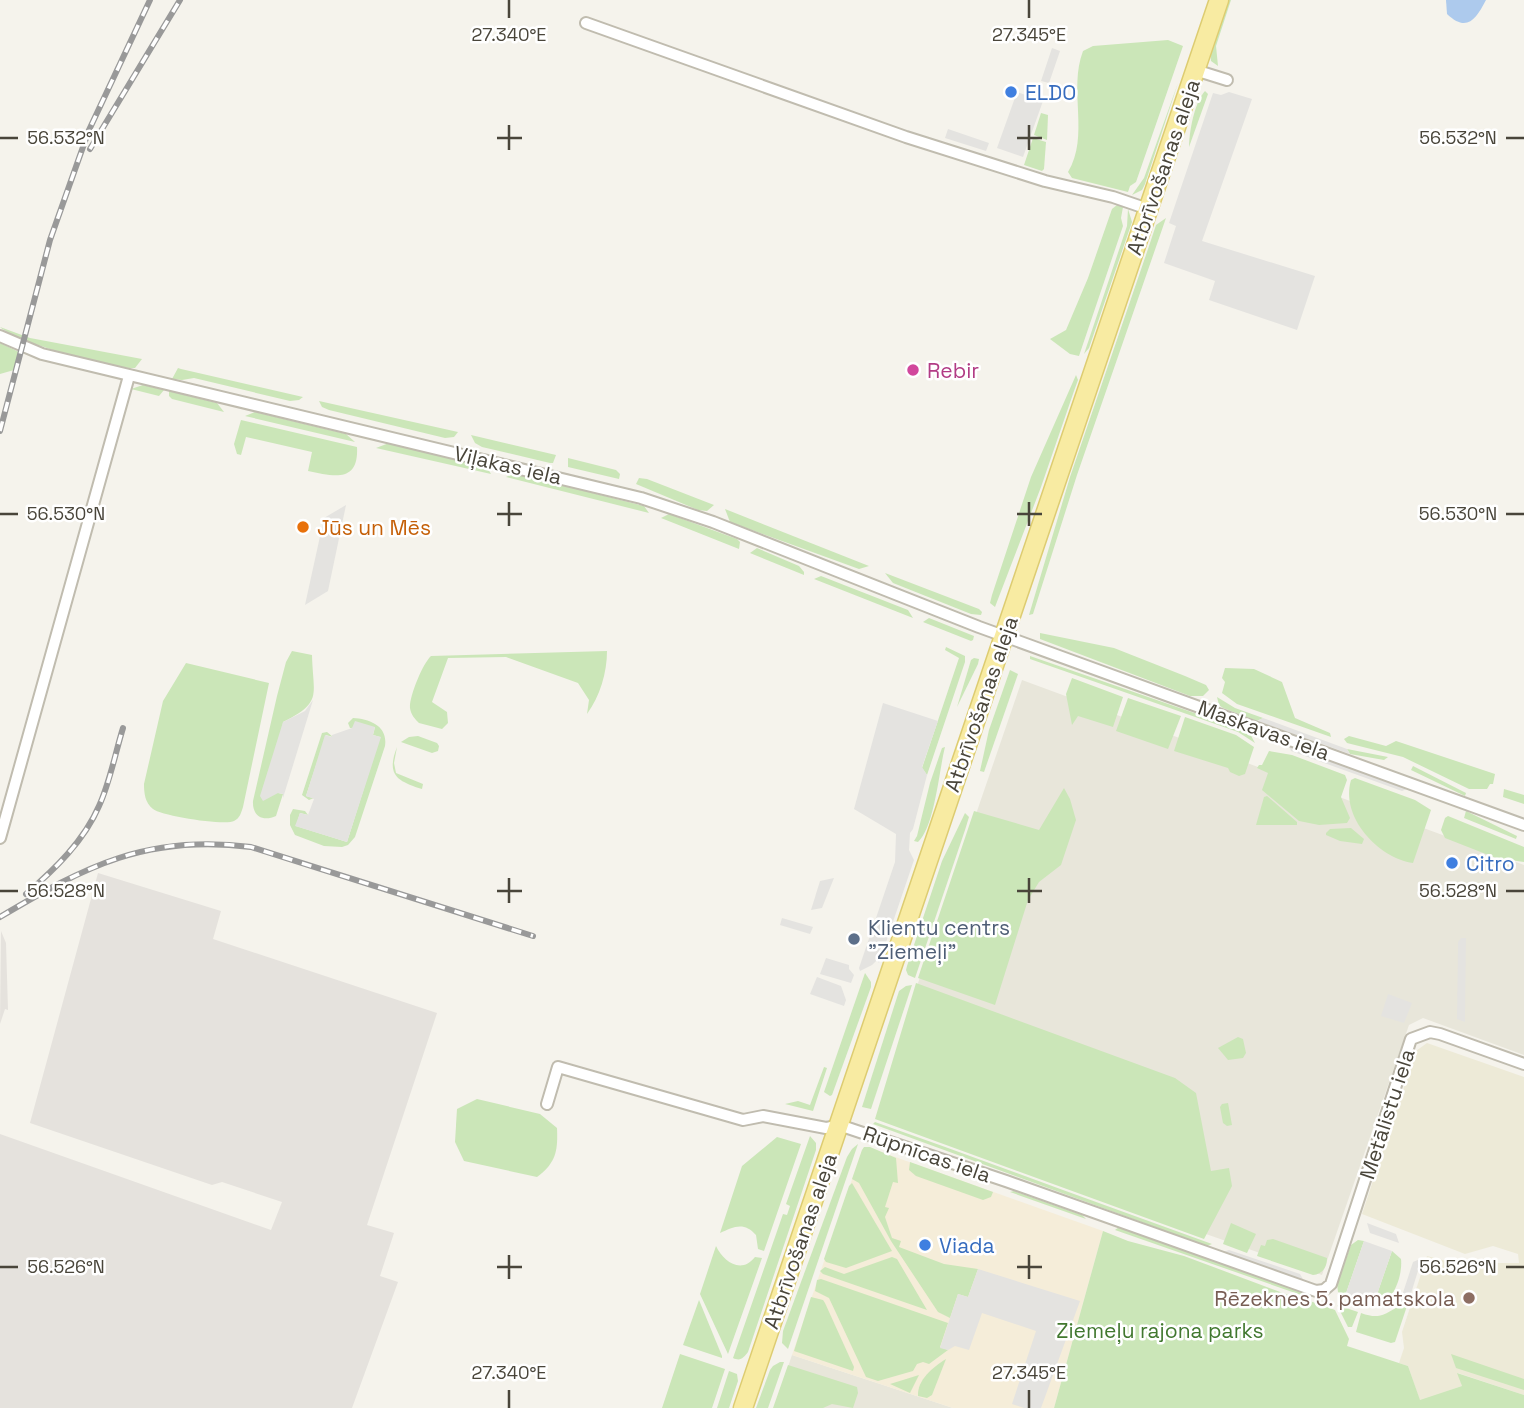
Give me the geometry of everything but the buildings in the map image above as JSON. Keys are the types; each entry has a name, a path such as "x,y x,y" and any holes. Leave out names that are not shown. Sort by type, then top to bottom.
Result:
{"main road":[{"name":"Atbrīvošanas aleja","path":"743,1408 1219,0"}],"street":[{"path":"586,23 906,137 1045,181 1113,197 1149,209"},
{"path":"1195,70 1227,80"},
{"name":"Viļakas iela","path":"0,336 42,354 129,376 641,498 713,522 1004,635"},
{"path":"0,838 129,376"},
{"name":"Maskavas iela","path":"1004,635 1524,825"},
{"name":"Metālistu iela","path":"1324,1290 1331,1284 1411,1039 1422,1033 1440,1034 1524,1064"},
{"name":"Rūpnīcas iela","path":"547,1104 558,1068 743,1120 763,1116 826,1128 839,1125 1316,1291 1324,1290"}],"shaded area":[{"path":"1052,48 1060,51 1049,83 1041,81"},
{"path":"1017,92 1043,101 1023,157 997,148"},
{"path":"1229,92 1252,99 1202,241 1315,276 1297,330 1209,300 1215,281 1164,263 1176,226 1169,223 1213,93 1221,95"},
{"path":"948,129 989,143 986,151 945,138"},
{"path":"346,505 328,591 305,605 324,518"},
{"path":"1022,680 1524,865 1524,1055 1423,1018 1409,1025 1322,1275 1206,1234 917,986"},
{"path":"313,700 283,798 283,794 278,793 263,801 260,796 283,722 305,711"},
{"path":"883,703 938,721 922,767 927,775 910,833 909,850 914,860 879,963 877,960 860,971 895,862 896,834 854,809"},
{"path":"1263,718 1347,749 1350,754 1257,721"},
{"path":"355,721 375,727 373,735 381,737 347,842 295,826 300,813 308,815 314,799 306,796 325,735 332,737 352,728"},
{"path":"1289,746 1407,789 1402,791 1291,751"},
{"path":"98,873 221,911 213,939 437,1013 367,1225 394,1233 380,1276 398,1282 352,1408 0,1408 0,1134 271,1230 282,1202 222,1182 212,1185 30,1123"},
{"path":"834,878 822,908 811,910 820,881"},
{"path":"782,918 813,927 810,934 780,925"},
{"path":"1,931 6,943 8,1010 5,1009 0,1024"},
{"path":"1461,938 1466,938 1465,1022 1457,1019 1458,942"},
{"path":"826,958 849,965 854,975 851,983 820,974"},
{"path":"817,977 841,986 846,1000 844,1006 810,994"},
{"path":"1388,994 1412,1003 1404,1023 1381,1016"},
{"path":"1427,1043 1524,1077 1524,1395 1458,1373 1462,1386 1420,1401 1408,1366 1399,1363 1404,1348 1402,1332 1427,1256 1454,1263 1519,1263 1518,1254 1493,1246 1465,1254 1362,1214 1416,1051"},
{"path":"870,1148 1103,1231 1054,1408 953,1408 792,1355 862,1150"},
{"path":"1367,1223 1396,1234 1399,1243 1370,1233"},
{"path":"1364,1241 1392,1251 1373,1306 1345,1296"},
{"path":"1229,1250 1300,1274 1304,1281 1223,1252"},
{"path":"1422,1258 1408,1303 1399,1305 1413,1262"},
{"path":"978,1269 1080,1301 1041,1408 1024,1408 1012,1404 1036,1331 982,1313 969,1350 955,1346 948,1350 940,1348 958,1294 968,1297"},
{"path":"792,1355 953,1408 774,1408"}],"green space":[{"path":"1227,0 1231,0 1216,46 1218,66 1211,61 1210,52"},
{"path":"1168,40 1183,46 1136,182 1130,186 1128,192 1072,178 1068,172 1078,143 1077,81 1083,51 1093,46"},
{"path":"1178,83 1145,184 1142,190 1132,195 1144,178"},
{"path":"1205,91 1208,94 1189,147 1195,110"},
{"path":"1041,113 1048,115 1047,140 1034,135"},
{"path":"1033,138 1046,142 1042,171 1024,165"},
{"path":"1117,205 1123,207 1123,226 1079,356 1070,354 1050,339 1066,330 1112,209"},
{"path":"1128,209 1132,222 1089,348 1084,354 1127,226"},
{"path":"1166,218 1077,475 1033,614 1029,615 1070,477 1156,225"},
{"path":"0,327 30,338 142,359 135,368 107,365 44,347"},
{"path":"0,343 19,352 14,370 0,374"},
{"path":"178,368 303,397 290,401 194,378 172,379"},
{"path":"1076,375 1078,380 1041,487 995,607 990,603 992,595 1031,477"},
{"path":"143,385 164,390 159,396 131,389"},
{"path":"169,391 217,403 224,412 172,399"},
{"path":"319,401 458,432 454,437 445,438 329,410 322,407"},
{"path":"255,412 346,434 355,442 245,416"},
{"path":"241,420 357,447 354,467 343,475 308,471 312,452 246,437 241,455 237,454 234,444"},
{"path":"471,435 556,455 553,463 550,463 482,447 475,443"},
{"path":"389,443 487,467 491,474 376,448"},
{"path":"568,458 616,470 620,474 619,479 568,467"},
{"path":"514,473 644,506 649,513 506,477"},
{"path":"639,478 714,505 707,511 698,510 636,484"},
{"path":"725,509 869,566 859,569 730,522"},
{"path":"669,514 737,539 740,542 739,549 661,518"},
{"path":"757,548 799,566 804,575 750,553"},
{"path":"885,573 979,609 981,615 971,614 893,583"},
{"path":"821,576 908,610 913,618 814,579"},
{"path":"929,618 974,636 973,640 923,622"},
{"path":"1040,633 1114,648 1206,685 1209,690 1203,696 1190,696 1040,639"},
{"path":"946,647 965,656 965,662 927,775 922,768 959,658 945,650"},
{"path":"292,651 312,655 313,696 305,709 283,722 278,793 283,794 276,816 263,818 254,811 253,801 277,696 286,662"},
{"path":"607,651 602,684 587,714 589,700 578,683 506,657 448,658 432,702 447,712 448,723 442,729 419,723 413,717 410,703 412,696 417,680 431,656"},
{"path":"1030,656 1249,732 1255,743 1238,732 1030,659"},
{"path":"979,659 978,664 957,707 971,660"},
{"path":"186,663 269,683 243,807 234,821 207,821 168,815 153,809 146,798 144,784 163,701"},
{"path":"1225,668 1254,669 1282,682 1295,718 1330,733 1331,737 1237,704 1222,693"},
{"path":"1010,670 1018,674 984,772 980,771 989,730"},
{"path":"1072,678 1123,697 1113,727 1078,716 1072,725 1066,694"},
{"path":"1217,697 1235,708 1263,718 1257,721 1223,708"},
{"path":"1128,698 1181,716 1168,749 1116,731"},
{"path":"1185,717 1236,735 1254,747 1245,774 1239,776 1228,768 1174,751"},
{"path":"353,718 366,720 381,729 385,746 355,837 342,847 324,846 295,835 290,825 290,815 293,809 305,811 308,815 300,813 296,826 347,842 380,737 373,735 375,727 350,728 348,723"},
{"path":"327,732 333,737 326,735 306,796 314,798 309,800 302,795 322,733"},
{"path":"418,736 437,743 438,751 432,753 401,742"},
{"path":"1349,736 1386,746 1396,741 1495,774 1493,784 1487,789 1469,789 1403,757 1347,743 1344,739"},
{"path":"397,747 394,763 396,773 423,784 422,789 396,776 393,764"},
{"path":"945,747 929,824 918,842 914,841 930,783 942,748"},
{"path":"1347,749 1388,757 1384,760 1350,754"},
{"path":"1269,751 1292,755 1345,775 1347,780 1341,797 1350,818 1347,823 1319,825 1299,821 1262,790 1268,773 1257,768 1262,765"},
{"path":"1413,766 1466,793 1465,796 1411,770"},
{"path":"1355,778 1415,800 1431,810 1413,863 1387,853 1365,834 1351,808 1349,794 1351,780"},
{"path":"1064,788 1076,820 1061,865 1039,882 1028,900 995,1005 918,978 974,811 1039,830"},
{"path":"1504,789 1524,795 1524,804 1503,797"},
{"path":"1267,796 1297,822 1297,825 1256,825 1264,797"},
{"path":"1466,811 1517,836 1516,839 1464,818"},
{"path":"965,813 969,817 915,978 908,975 907,966 942,861"},
{"path":"1448,816 1524,847 1524,862 1496,858 1445,838 1441,830"},
{"path":"1351,828 1364,839 1362,844 1340,841 1326,835 1330,829"},
{"path":"865,973 871,987 830,1096 824,1092"},
{"path":"916,983 1175,1078 1196,1093 1211,1171 1229,1168 1232,1186 1204,1239 875,1119"},
{"path":"912,985 871,1109 862,1107 899,991"},
{"path":"1238,1037 1243,1039 1246,1053 1243,1058 1228,1060 1218,1048"},
{"path":"824,1067 827,1068 813,1111 785,1104 798,1101 810,1105"},
{"path":"477,1099 540,1114 557,1128 554,1156 543,1172 537,1177 464,1161 455,1142 457,1109"},
{"path":"1228,1103 1232,1125 1227,1126 1223,1123 1220,1107"},
{"path":"875,1122 1212,1244 1207,1246 873,1124"},
{"path":"810,1136 816,1143 816,1150 748,1352 742,1358 733,1358 783,1214 787,1215 790,1206 786,1204"},
{"path":"777,1137 801,1144 764,1251 758,1249 756,1235 747,1228 734,1227 720,1233 742,1166"},
{"path":"858,1144 788,1349 782,1343 783,1331 847,1157"},
{"path":"864,1147 896,1158 898,1183 893,1182 885,1207 889,1208 885,1217 892,1238 901,1241 899,1247 944,1264 978,1269 968,1297 958,1294 950,1318 938,1312 891,1241 859,1183 852,1179"},
{"path":"910,1162 993,1192 991,1197 983,1200 916,1176 909,1170"},
{"path":"852,1183 892,1251 846,1268 824,1259"},
{"path":"1014,1191 1082,1215 1086,1219 1010,1192"},
{"path":"1231,1223 1256,1234 1247,1253 1223,1244"},
{"path":"1119,1227 1307,1294 1304,1296 1115,1230"},
{"name":"Ziemeļu rajona parks","path":"1103,1231 1128,1241 1184,1256 1335,1310 1349,1339 1347,1346 1408,1366 1420,1400 1462,1386 1457,1373 1524,1395 1524,1408 1054,1408"},
{"path":"1273,1239 1327,1258 1322,1272 1313,1275 1257,1256 1261,1245 1265,1246 1267,1240"},
{"path":"1358,1240 1364,1241 1345,1296 1338,1292 1337,1284 1351,1245"},
{"path":"716,1246 723,1257 733,1264 744,1265 755,1257 762,1258 728,1354 700,1294"},
{"path":"1392,1251 1401,1259 1398,1282 1386,1301 1373,1306"},
{"path":"892,1257 897,1259 927,1310 820,1271 825,1267 844,1274"},
{"path":"821,1279 948,1323 940,1347 948,1350 929,1364 917,1364 913,1371 878,1381 866,1377 829,1298 815,1291 817,1280"},
{"path":"811,1297 825,1303 854,1367 853,1371 794,1351"},
{"path":"699,1300 722,1356 722,1358 683,1345"},
{"path":"1408,1303 1395,1342 1356,1332 1361,1313 1381,1315"},
{"path":"1337,1305 1358,1312 1352,1327 1348,1327"},
{"path":"680,1354 725,1369 712,1408 662,1408"},
{"path":"1451,1354 1524,1379 1524,1390 1456,1368"},
{"path":"946,1359 932,1395 927,1398 918,1396 923,1379"},
{"path":"784,1362 768,1408 756,1408 770,1370"},
{"path":"788,1365 857,1387 858,1393 853,1408 832,1404 823,1408 773,1408"},
{"path":"729,1371 737,1374 738,1381 729,1408 717,1408"},
{"path":"919,1375 910,1393 890,1384"}],"water":[{"path":"1446,0 1486,0 1475,18 1465,23 1454,20 1447,14"}],"railway":[{"path":"0,431 50,240 89,130 150,0"},
{"path":"90,149 180,0"},
{"path":"26,894 68,854 93,819 106,787 123,728"},
{"path":"0,917 61,883 119,858 180,845 214,844 251,847 533,936"}],"place":[{"name":"ELDO","path":"1011,92"},
{"name":"Rebir","path":"913,370"},
{"name":"Jūs un Mēs","path":"303,527"},
{"name":"Citro","path":"1452,863"},
{"name":"Klientu centrs \"Ziemeļi\"","path":"854,939"},
{"name":"Viada","path":"925,1245"},
{"name":"Rēzeknes 5. pamatskola","path":"1469,1298"}]}
